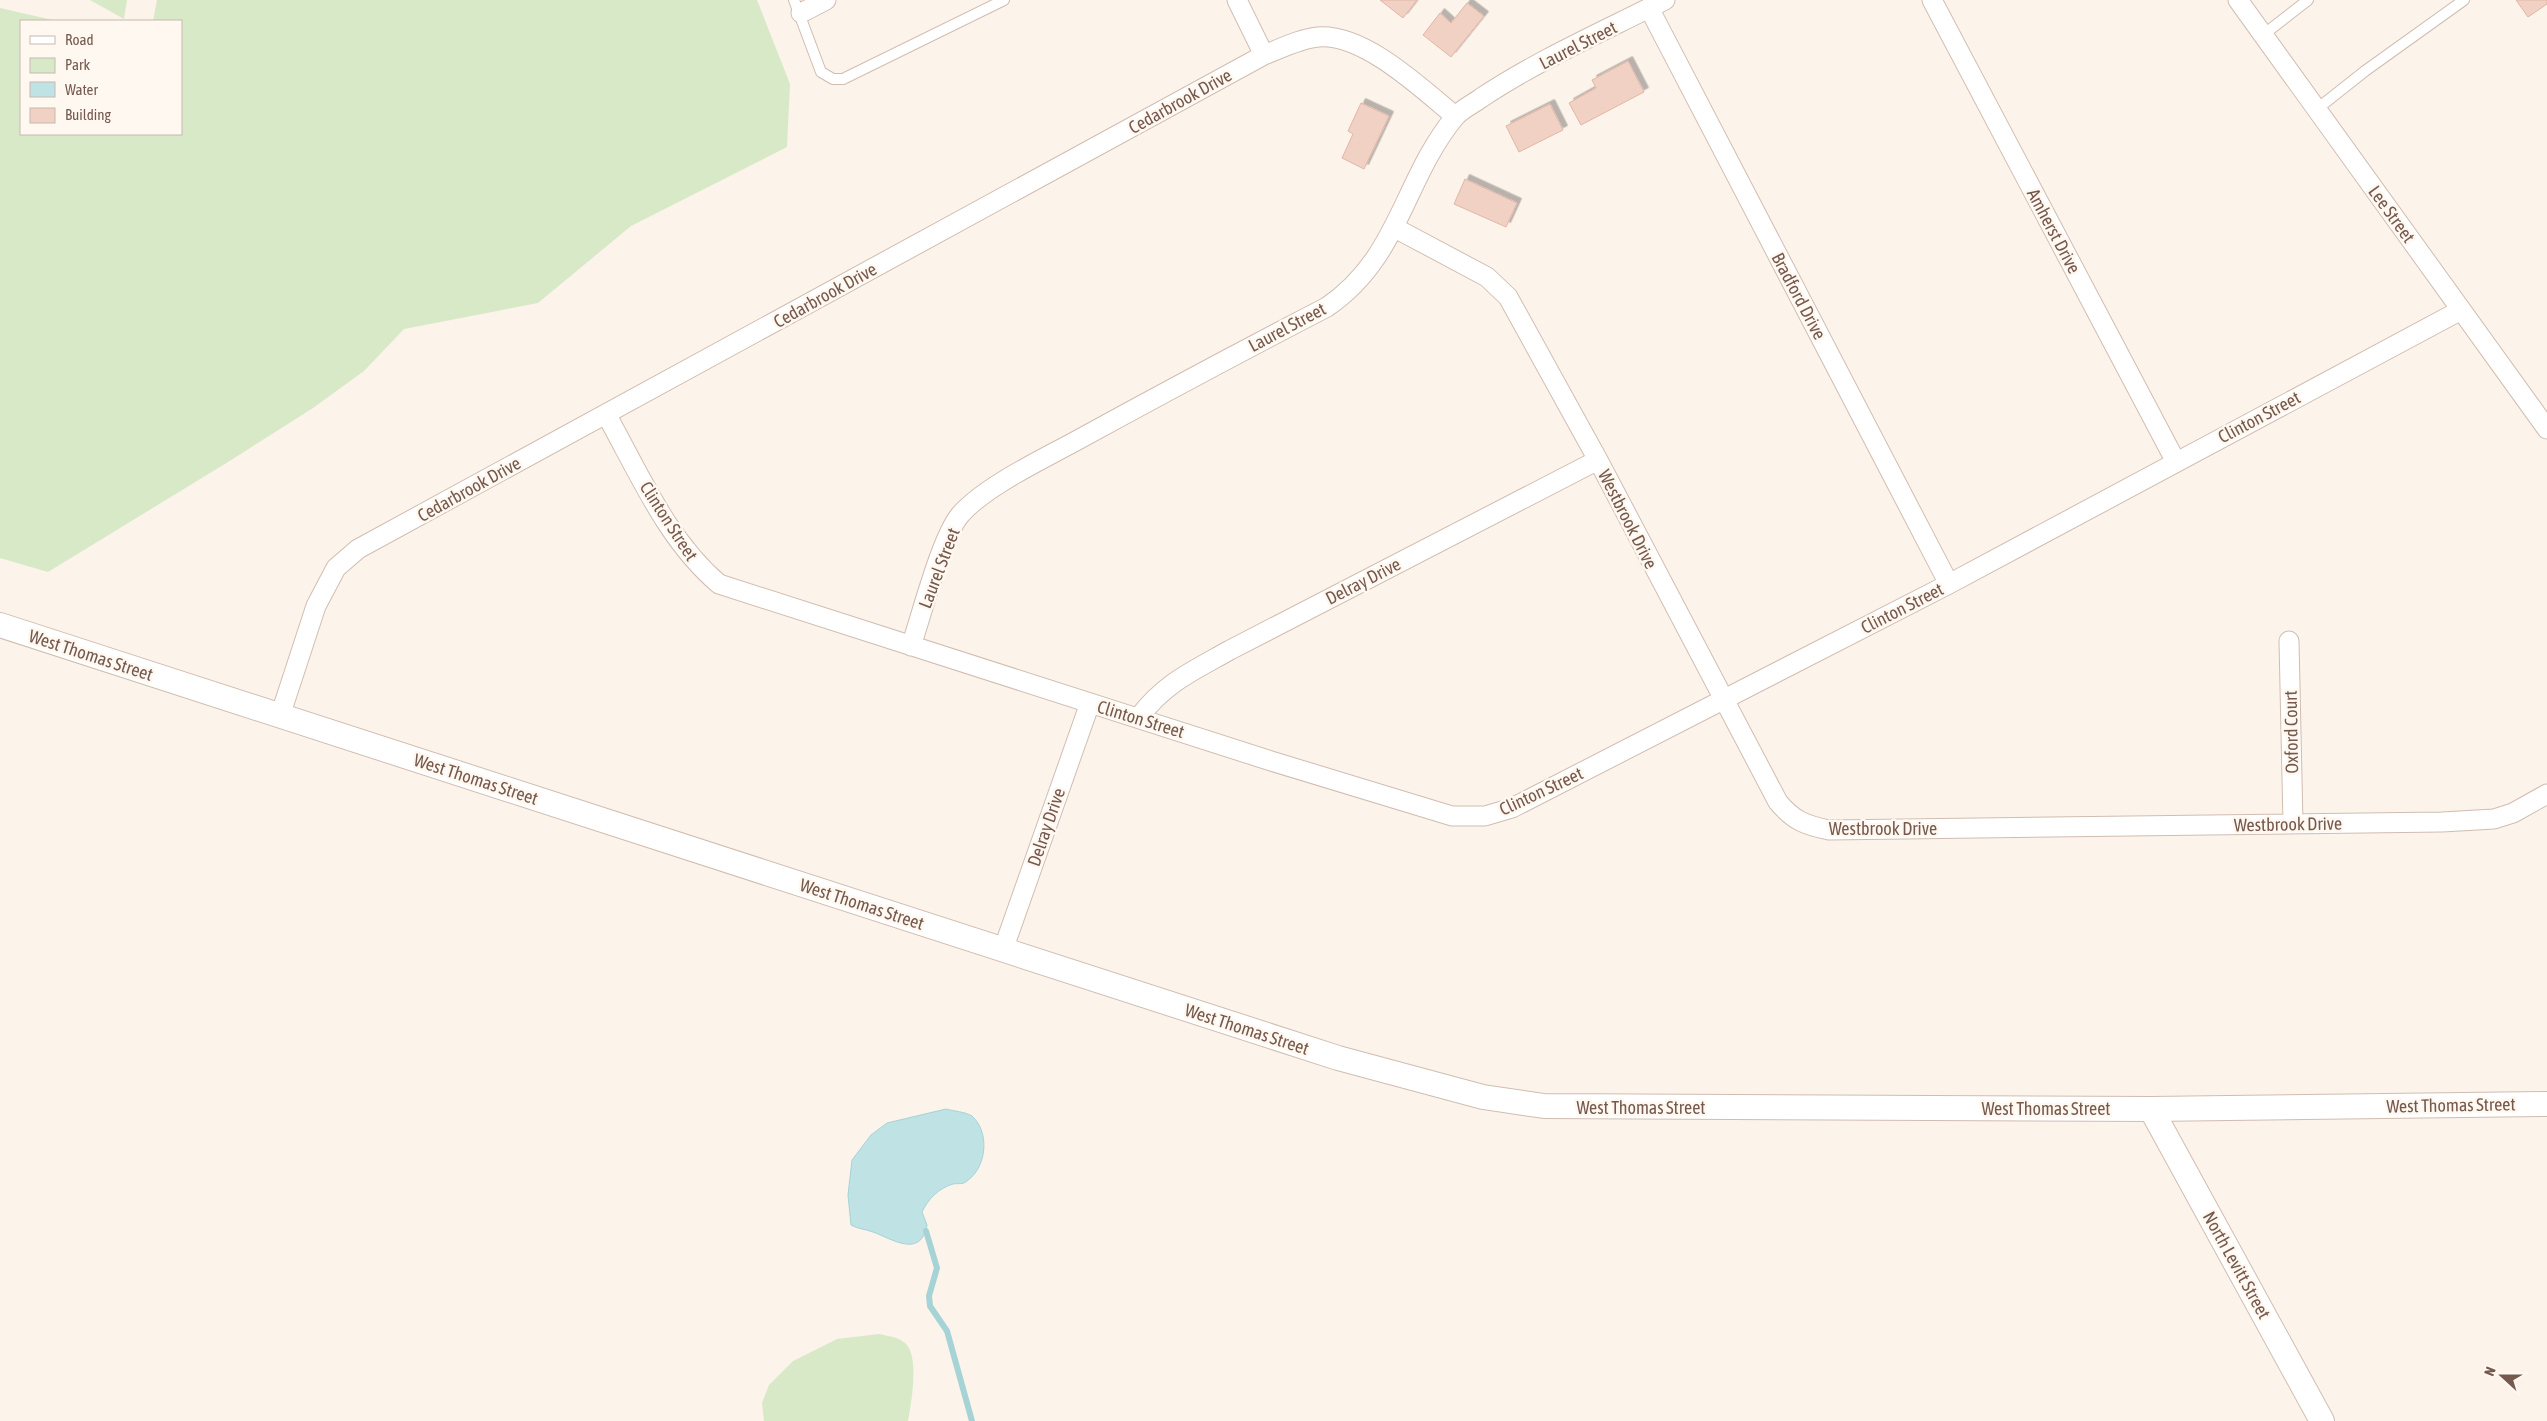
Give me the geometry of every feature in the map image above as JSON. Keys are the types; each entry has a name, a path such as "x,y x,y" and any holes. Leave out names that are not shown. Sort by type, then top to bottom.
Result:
{"street":[{"path":"797,6 826,0"},
{"path":"1237,0 1264,55"},
{"name":"Amherst Drive","path":"1932,0 2176,462"},
{"name":"Lee Street","path":"2238,0 2547,429"},
{"name":"Laurel Street","path":"911,646 947,538 960,516 982,496 1054,453 1193,376 1327,307 1348,293 1369,271 1395,228 1428,153 1455,116 1502,84 1657,4"},
{"name":"Bradford Drive","path":"1657,4 1949,584"},
{"name":"Cedarbrook Drive","path":"280,716 316,606 336,568 358,549 1264,55 1302,40 1320,37 1335,38 1368,50 1385,60 1455,116"},
{"name":"Westbrook Drive","path":"1395,228 1487,277 1508,297 1598,460 1722,701 1778,802 1790,817 1808,826 1829,830 2442,822 2494,819 2514,813 2547,794"},
{"name":"Clinton Street","path":"606,414 654,502 687,554 719,584 1139,717 1271,761 1452,816 1485,816 1512,808 1949,584 2461,310"},
{"name":"Delray Drive","path":"1139,717 1155,697 1173,682 1205,663 1598,460"},
{"name":"West Thomas Street","path":"0,626 1338,1058 1483,1097 1544,1106 2151,1109 2547,1104"},
{"name":"Oxford Court","path":"2289,641 2292,824"},
{"name":"Delray Drive","path":"1003,950 1090,703"},
{"name":"North Levitt Street","path":"2151,1109 2322,1421"}],"lane":[{"path":"797,6 821,72 833,79 843,79 1004,0"},
{"path":"2263,35 2308,0"},
{"path":"2316,109 2365,71 2464,0"}],"green space":[{"path":"90,0 127,0 124,19"},
{"path":"157,0 757,0 790,84 787,147 631,226 538,303 404,329 364,371 313,408 48,572 0,558 0,8 53,20 20,20 20,135 182,135 182,20 153,20"},
{"path":"879,1334 899,1339 910,1349 913,1380 908,1421 764,1421 762,1403 769,1385 793,1361 837,1339"}],"water":[{"path":"946,1109 972,1116 982,1131 984,1149 979,1167 974,1175 964,1183 953,1184 943,1188 931,1198 922,1212 927,1225 924,1235 919,1241 912,1244 897,1242 851,1225 848,1195 852,1160 871,1135 887,1123"}],"building":[{"path":"1380,0 1417,0 1403,18"},
{"path":"2516,0 2547,0 2547,4 2528,17"},
{"path":"1467,3 1484,16 1451,57 1423,35 1440,13 1451,23"},
{"path":"1628,61 1644,92 1581,125 1569,103 1596,88 1592,80"},
{"path":"1361,103 1389,116 1364,169 1342,158 1353,134 1348,131"},
{"path":"1550,104 1563,130 1519,152 1506,126"},
{"path":"1465,179 1517,203 1506,227 1454,204"}],"waterway":[{"path":"926,1231 937,1268 929,1296 930,1306 947,1331 972,1421"}]}
